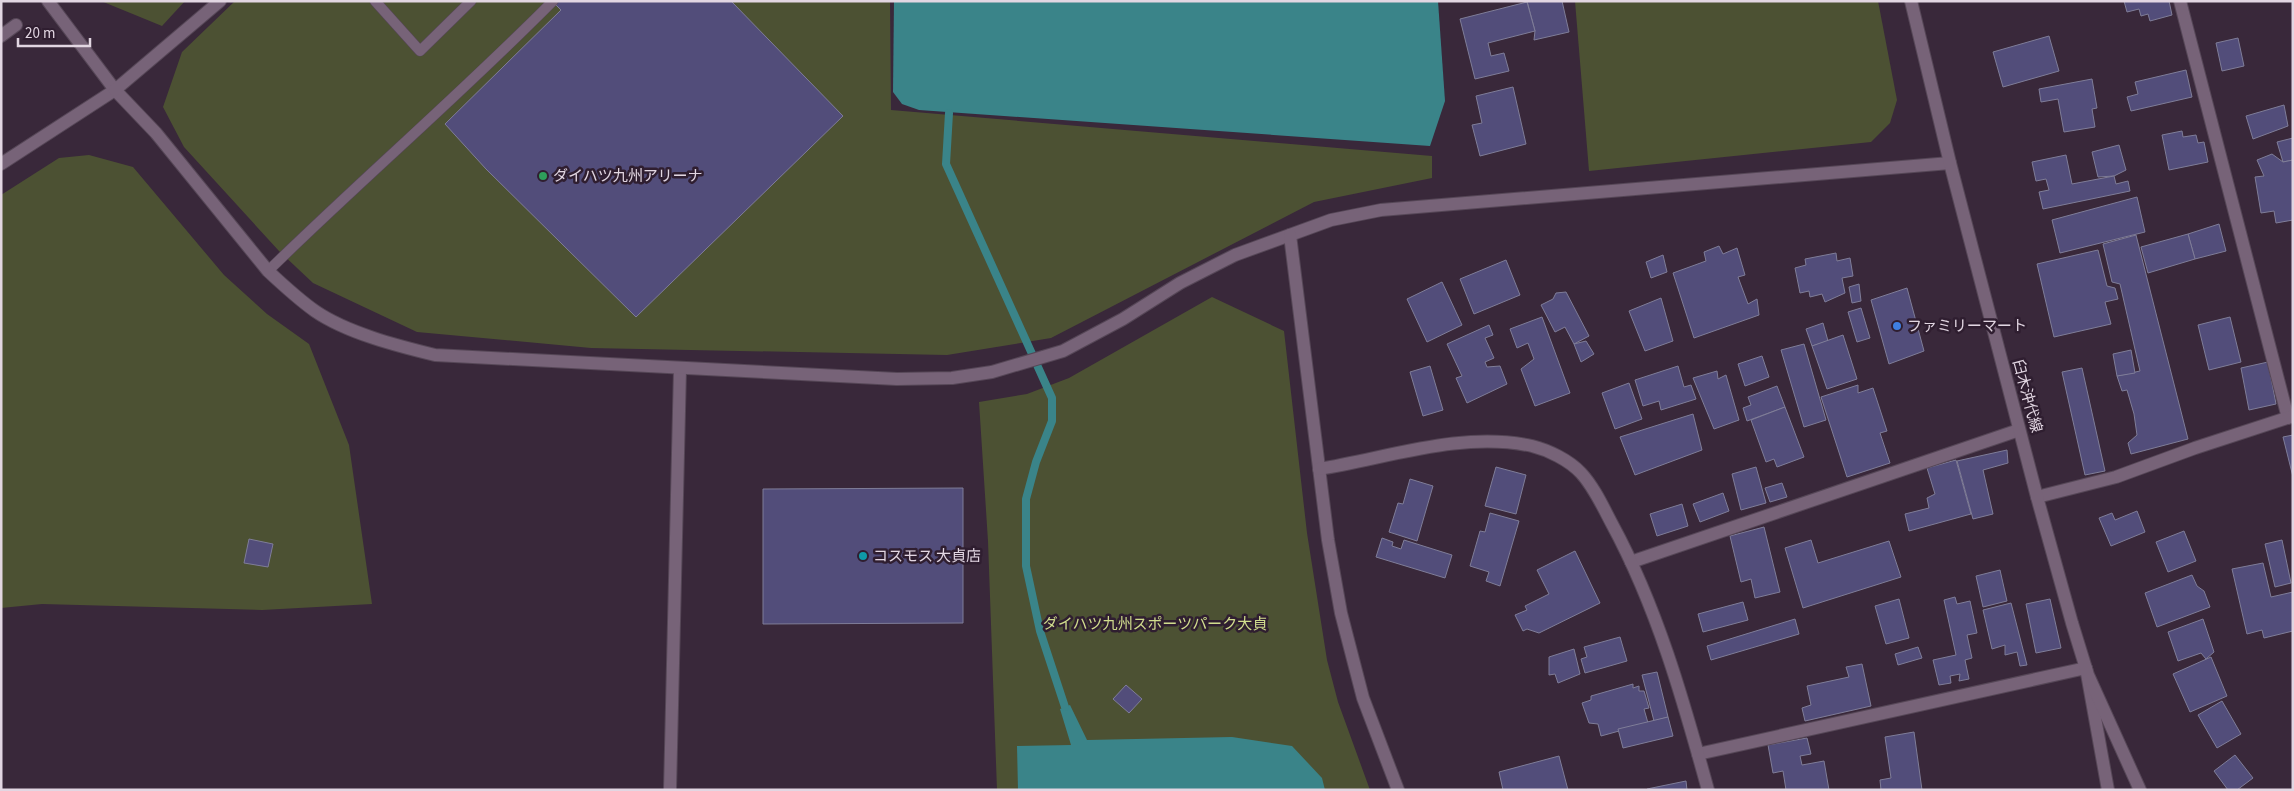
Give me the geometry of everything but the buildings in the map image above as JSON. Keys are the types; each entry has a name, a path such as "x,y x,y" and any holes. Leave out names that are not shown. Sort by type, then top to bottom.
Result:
{"street":[{"path":"48,1 115,90 156,133 268,271 289,291 317,312 390,344 435,355 897,379 952,378 992,372 1063,351 1089,338 1180,283 1235,254 1331,220 1381,210 1418,206 1623,191 1950,162"},
{"path":"1,164 115,90 220,1"},
{"name":"臼木沖代線","path":"1911,1 1950,162 2037,497 2086,668 2140,790"},
{"path":"2037,497 2116,477 2195,448 2290,417 2180,1"},
{"path":"1,36 16,26"},
{"path":"1290,235 1328,540 1341,613 1363,698 1398,790"},
{"path":"670,790 680,368"},
{"path":"1631,562 2020,430"},
{"path":"1319,469 1421,449 1459,444 1497,443 1532,446 1556,455 1581,472 1599,498 1631,562 1650,608 1668,658 1708,790"},
{"path":"1698,754 2086,668 2108,790"}],"lane":[{"path":"378,2 420,51 471,1"},
{"path":"268,271 409,137 484,70 553,1"}],"green space":[{"path":"101,1 185,1 162,26"},
{"name":"ダイハツ九州アリーナ","path":"235,1 890,1 891,110 1432,156 1432,178 1314,202 1051,338 947,355 591,348 417,332 313,283 279,251 184,147 163,107 182,52"},
{"path":"1575,1 1878,1 1897,100 1890,123 1871,142 1589,171"},
{"path":"89,155 133,167 224,275 267,314 309,344 349,445 372,604 262,610 42,604 1,608 1,195 59,158"},
{"name":"ダイハツ九州スポーツパーク大貞","path":"1212,297 1284,331 1307,533 1327,660 1338,702 1370,790 997,790 988,541 979,402 1027,394 1069,378"}],"shaded area":[{"path":"894,1 1438,1 1445,101 1430,146 919,110 902,104 893,92"},
{"path":"1070,705 1087,740 1232,737 1292,746 1322,778 1325,790 1018,790 1017,746 1071,745 1060,709"}],"waterway":[{"path":"949,113 946,164 1052,398 1052,421 1036,462 1026,499 1026,566 1040,631 1065,707"}],"place":[{"name":"ダイハツ九州アリーナ","path":"543,176"},
{"name":"ファミリーマート","path":"1897,326"},
{"name":"コスモス 大貞店","path":"863,556"}]}
